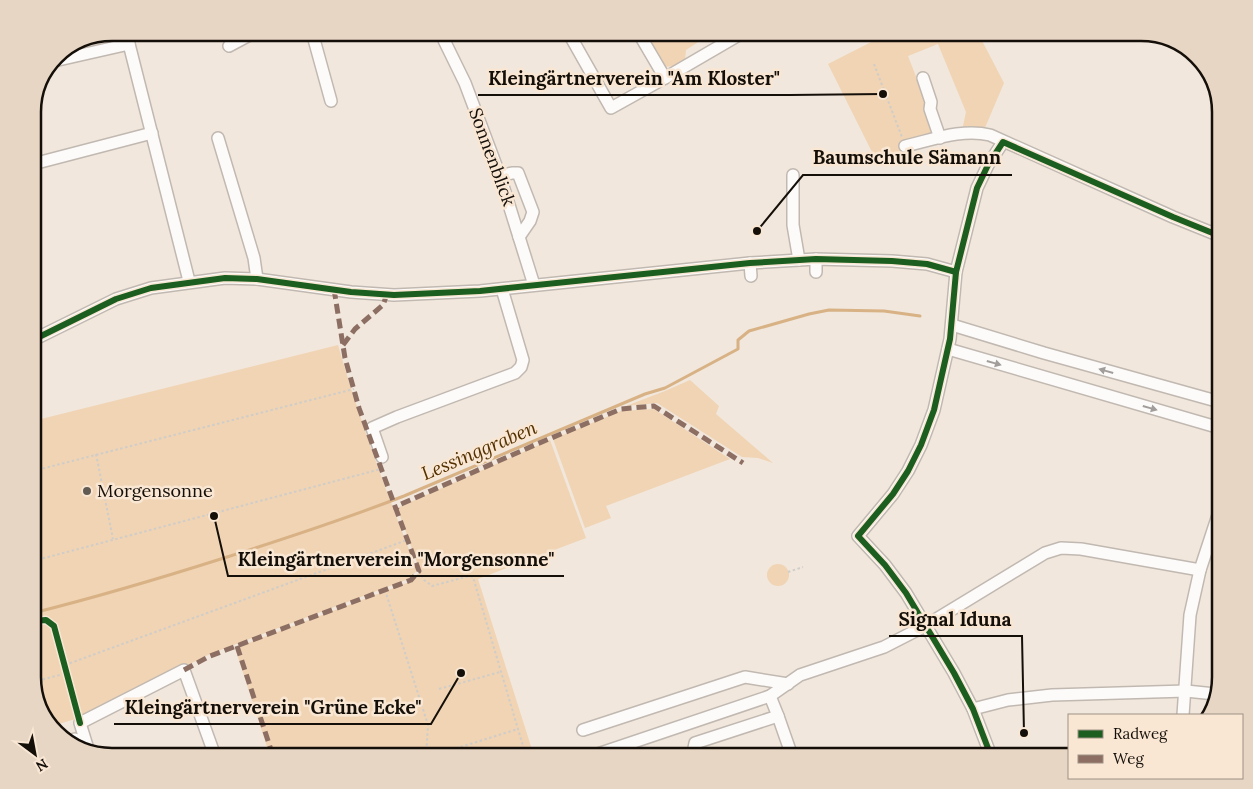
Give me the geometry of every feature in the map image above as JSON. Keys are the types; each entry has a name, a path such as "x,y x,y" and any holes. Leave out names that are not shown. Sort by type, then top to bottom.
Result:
{"street":[{"path":"69,56 118,41"},
{"path":"129,41 189,281"},
{"path":"229,46 238,41"},
{"path":"314,41 331,101"},
{"name":"Sonnenblick","path":"444,41 465,83 500,176 534,285"},
{"path":"573,41 611,108 729,41"},
{"path":"643,41 665,78"},
{"path":"923,78 932,102 930,109 940,138"},
{"path":"41,162 152,133"},
{"path":"905,146 960,133 981,133 1212,233"},
{"path":"218,138 254,258 257,279"},
{"path":"988,748 973,708 906,593 858,536 893,494 908,470 934,410 952,325 956,272 977,188 988,164 1002,142"},
{"path":"500,176 518,173 533,212 530,221 519,237"},
{"path":"793,175 793,224 799,260"},
{"path":"41,336 116,299 151,288 189,281 225,278 257,279 351,292 394,295 502,289 750,263 816,259 844,258 918,263 956,272"},
{"path":"816,259 816,272"},
{"path":"750,263 751,276"},
{"path":"382,463 372,428 515,373 521,368 523,360 502,289"},
{"path":"952,325 1212,400"},
{"path":"948,349 1212,426"},
{"path":"1184,714 1190,615 1200,570 1212,533"},
{"path":"616,748 770,696 800,675 884,647 925,626 1045,553 1061,548 1081,549 1200,570"},
{"path":"86,742 80,723 184,670 212,748"},
{"path":"583,730 745,677 788,684"},
{"path":"973,708 1008,700 1052,695 1186,691 1209,693"},
{"path":"770,696 789,748"},
{"path":"696,748 695,744 778,716"}],"path":[{"path":"874,64 905,146"},
{"path":"41,469 354,389"},
{"path":"96,454 113,539"},
{"path":"41,559 382,463"},
{"path":"65,665 407,540"},
{"path":"788,572 803,567"},
{"path":"419,571 424,580 432,586 469,576 473,577 524,748"},
{"path":"385,590 428,725 427,748"},
{"path":"439,690 500,672"},
{"path":"41,680 67,673"},
{"path":"457,748 518,729"}],"shaded area":[{"path":"648,41 700,41 686,50 685,60 675,66 663,67"},
{"path":"873,41 982,41 1004,83 984,130 962,131 966,112 938,44 908,56 927,105 935,136 901,144 901,151 875,158 828,64"},
{"path":"338,345 375,459 417,570 411,578 210,654 82,717 59,724 45,700 41,682 41,419"},
{"path":"690,380 719,406 716,414 773,463 758,458 742,457 657,403 626,406"},
{"path":"654,409 730,459 606,506 611,518 585,528 553,439 621,411"},
{"path":"550,440 586,538 478,579 531,748 267,748 235,648 412,581 420,571 399,513 399,507"},
{"path":"778,564 788,571 789,575 782,585 778,586 768,579 767,575 774,565"}],"waterway":[{"name":"Lessinggraben","path":"41,611 129,587 224,558 404,496 645,394 665,388 738,349 738,340 749,331 829,310 884,311 920,316"}],"marked path":[{"path":"334,289 345,358 359,408 396,509"},
{"path":"343,345 355,329 383,305 387,294"},
{"path":"184,670 210,656 411,580 419,571 396,509 399,505 621,409 654,406 743,463"},
{"path":"237,646 270,748"}],"cycle path":[{"path":"988,748 973,709 954,673 906,593 885,565 858,536 893,494 908,471 921,445 934,410 950,339 956,272 977,188 988,165 1003,142 1212,233"},
{"path":"41,336 116,299 151,288 225,278 257,279 351,292 394,295 480,291 750,263 816,259 927,264 956,272"},
{"path":"41,620 46,620 54,626 80,723"}],"place":[{"name":"Kleingärtnerverein \"Am Kloster\"","path":"883,94"},
{"name":"Baumschule Sämann","path":"757,231"},
{"name":"Morgensonne","path":"87,491"},
{"name":"Kleingärtnerverein \"Morgensonne\"","path":"214,516"},
{"name":"Kleingärtnerverein \"Grüne Ecke\"","path":"461,673"},
{"name":"Signal Iduna","path":"1024,733"}]}
